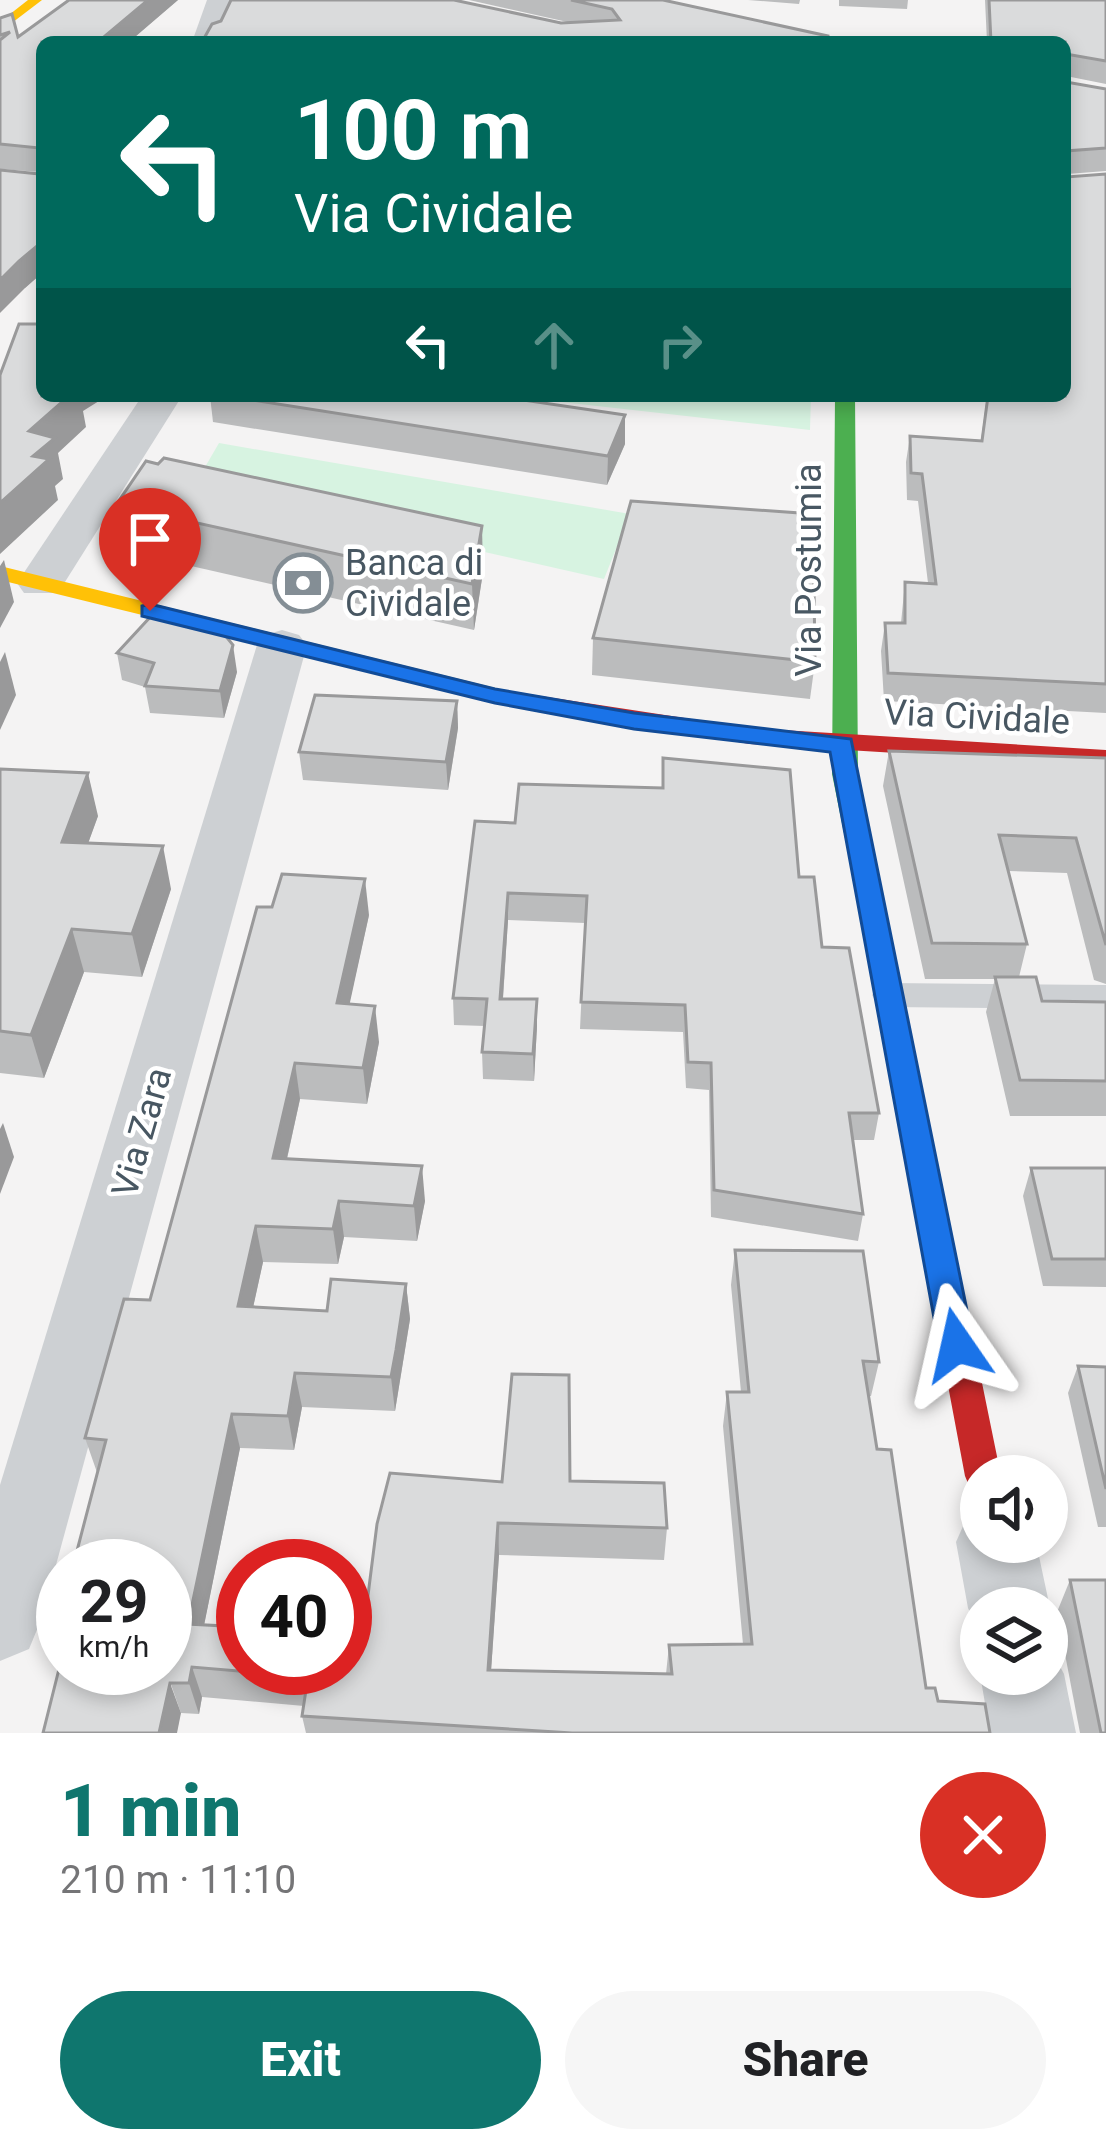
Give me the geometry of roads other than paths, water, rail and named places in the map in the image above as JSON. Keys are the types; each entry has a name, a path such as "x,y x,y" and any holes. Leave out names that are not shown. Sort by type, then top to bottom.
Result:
{"main road":[{"path":"1,26 36,0"},
{"path":"646,0 815,36"},
{"name":"Via Postumia","path":"845,402 842,745 978,1455"},
{"name":"Via Cividale","path":"20,578 495,696 634,721 842,745 1106,758"}],"street":[{"path":"208,36 220,0"},
{"path":"20,578 157,402"},
{"name":"Via Zara","path":"0,1620 282,645"},
{"path":"1026,1695 1033,1733"}],"lane":[{"path":"888,995 1106,997"}],"place":[{"name":"Banca di Cividale","path":"303,583"}]}
